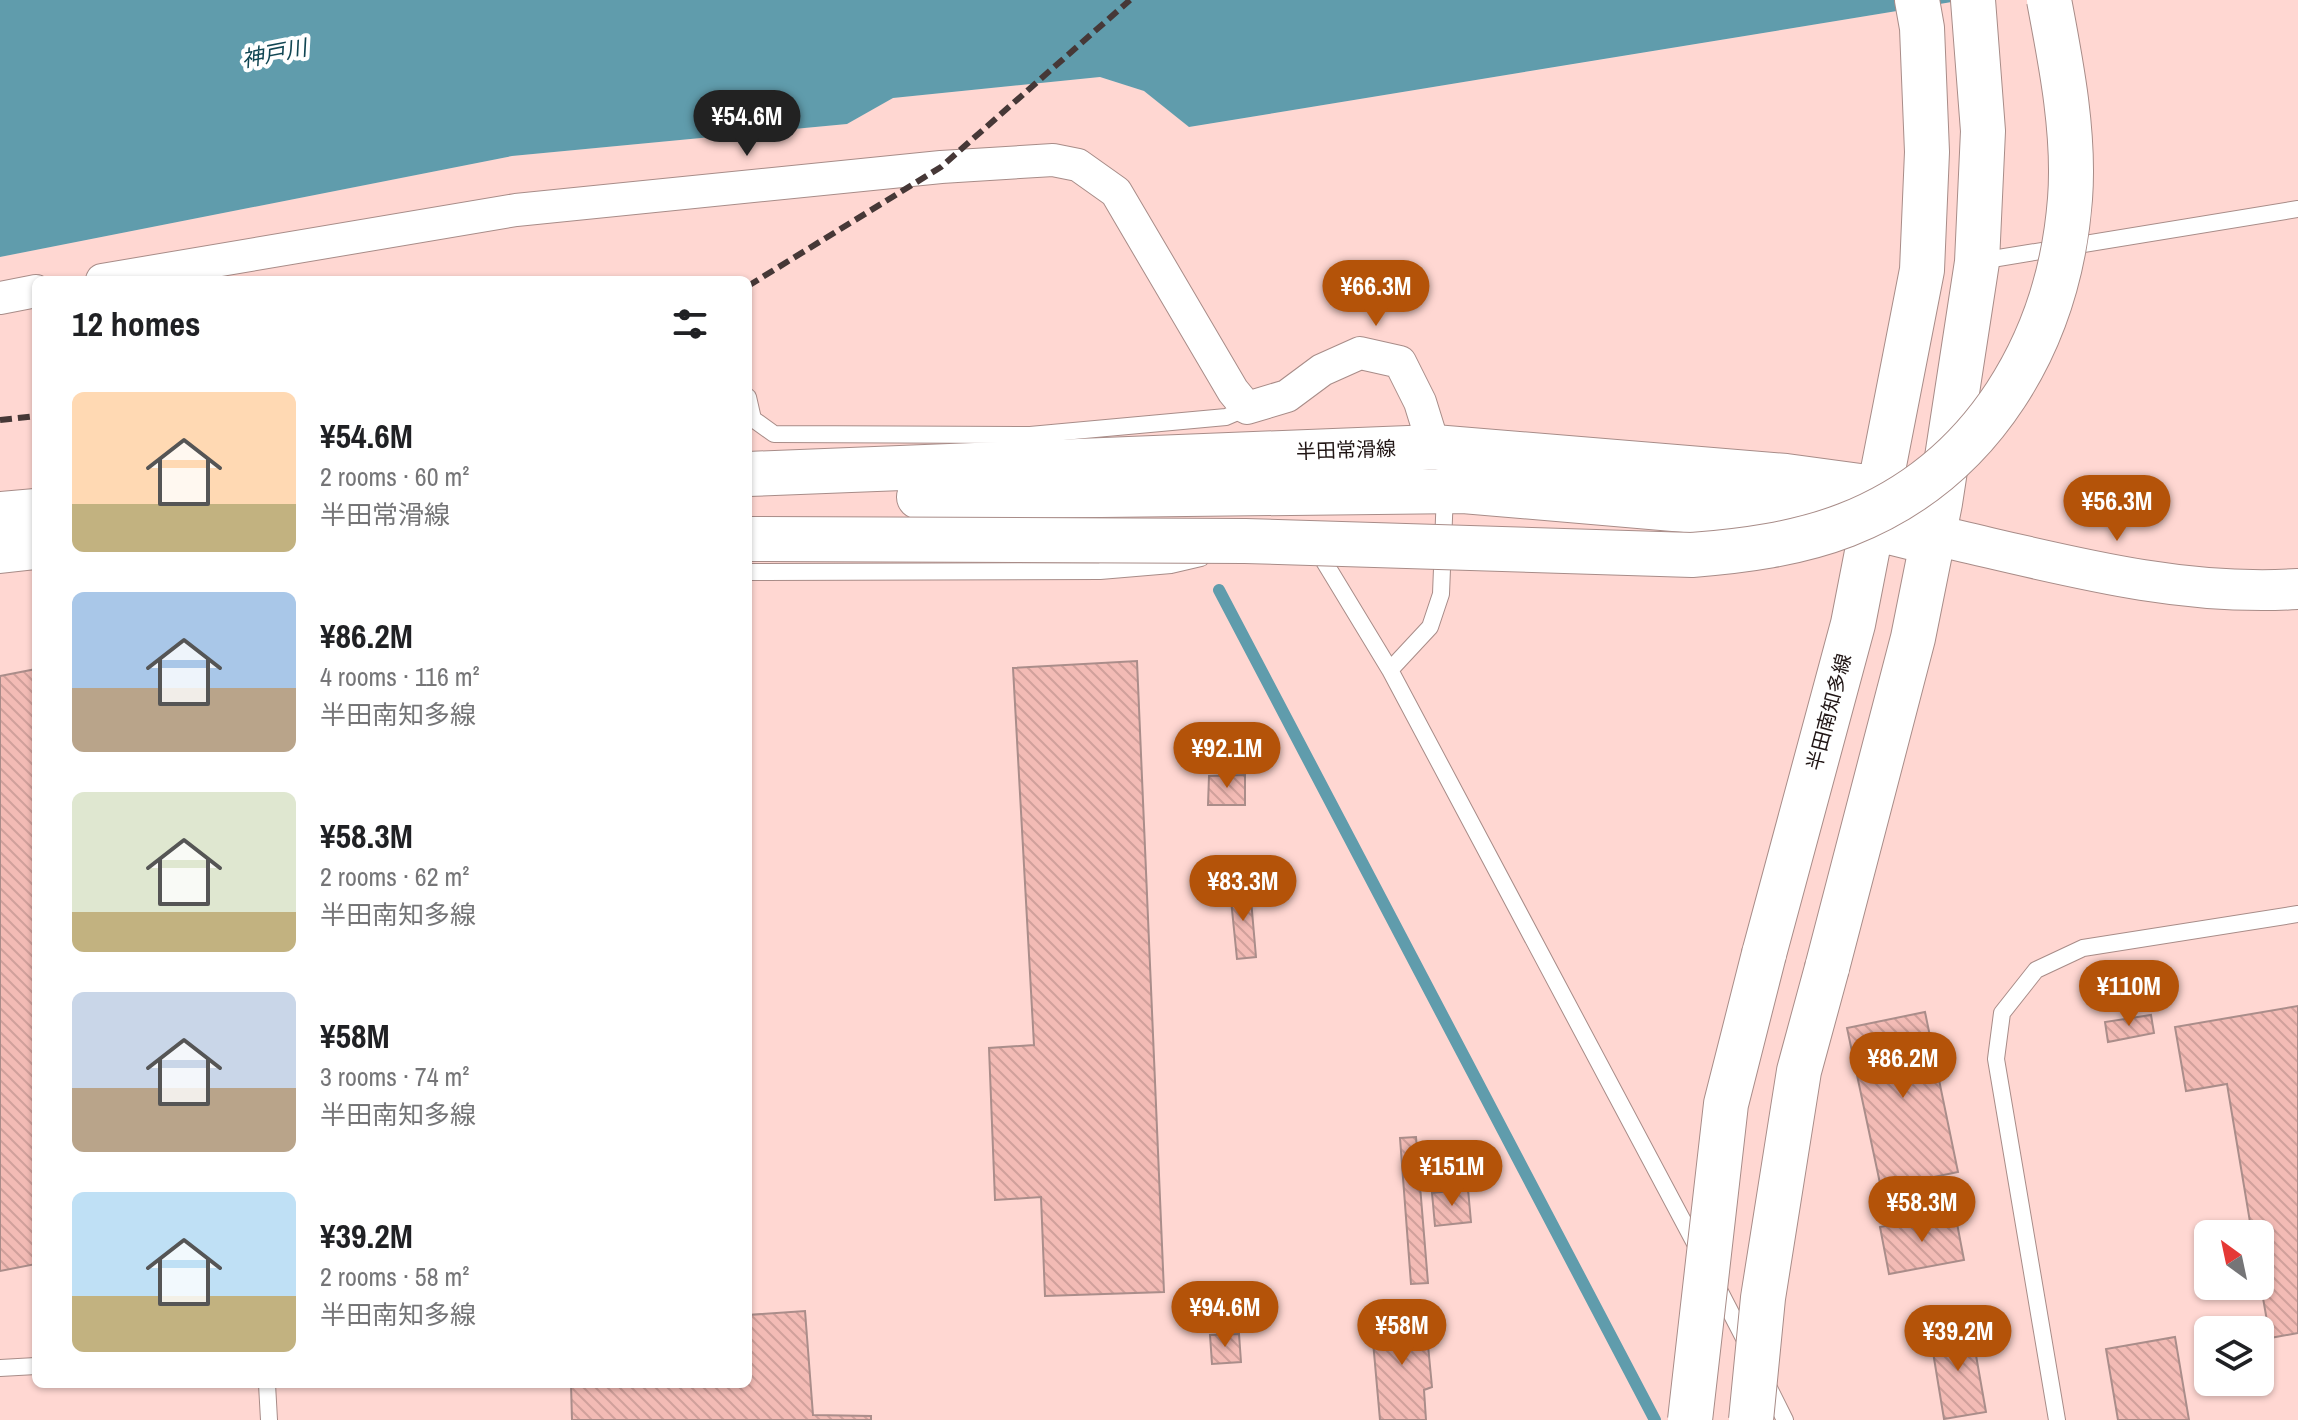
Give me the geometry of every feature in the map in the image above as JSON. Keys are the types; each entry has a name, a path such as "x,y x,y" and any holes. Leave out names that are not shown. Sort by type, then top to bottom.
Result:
{"main road":[{"path":"752,539 1245,541 1692,555 1743,551 1846,525 1896,500 1975,435 2007,396 2037,339 2056,285 2070,196 2070,148 2049,0"},
{"path":"1751,1420 1763,1298 1799,1071 1913,638 1936,527 1977,262 1983,131 1974,10"},
{"name":"半田南知多線","path":"1690,1420 1726,1104 1853,624 1922,270 1927,152 1920,14"},
{"name":"半田常滑線","path":"752,474 1434,447 1599,458 1877,509 1936,527"},
{"name":"半田常滑線","path":"752,503 861,498 1445,491 1877,509"},
{"path":"0,514 32,511"},
{"path":"0,552 32,548"},
{"path":"0,552 32,553"}],"street":[{"path":"126,276 516,210 941,167 1053,160 1078,165 1098,176 1116,192 1233,391 1247,408 1287,396 1322,370 1360,353 1400,362 1420,402 1434,447"},
{"path":"0,298 32,292"},
{"path":"1936,527 2145,582 2257,592 2298,589"}],"lane":[{"path":"1977,262 2298,209"},
{"path":"752,415 753,419 774,434 1030,435 1226,417 1247,408"},
{"path":"1390,670 1430,627 1441,594 1445,491"},
{"path":"752,572 1100,571 1171,565 1307,533 1390,670 1638,1132 1785,1420"},
{"path":"2057,1420 1996,1059 2002,1013 2036,970 2083,948 2298,914"},
{"path":"0,1368 32,1366"},
{"path":"267,1388 269,1420"}],"shaded area":[{"path":"1964,0 2298,0 2298,1420 0,1420 0,257 512,156 847,124 892,98 1100,77 1144,91 1190,127"}],"water":[{"name":"神戸川","path":"0,0 1964,0 1189,127 1144,91 1100,77 893,98 847,124 512,156 0,257"}],"building":[{"path":"1137,661 1164,1292 1045,1296 1041,1197 995,1200 989,1048 1034,1045 1013,668"},
{"path":"32,670 32,1265 0,1271 0,676"},
{"path":"1245,775 1245,805 1208,805 1209,776"},
{"path":"1250,888 1256,957 1237,959 1230,890"},
{"path":"2298,1006 2298,1333 2274,1337 2274,1316 2266,1316 2263,1300 2274,1300 2274,1220 2250,1220 2227,1084 2186,1091 2175,1027"},
{"path":"1925,1012 1958,1172 1881,1188 1847,1028"},
{"path":"2151,1015 2154,1033 2108,1042 2105,1022"},
{"path":"1416,1137 1428,1283 1411,1284 1400,1138"},
{"path":"1468,1189 1471,1222 1435,1226 1432,1193"},
{"path":"1955,1213 1964,1260 1889,1274 1880,1227"},
{"path":"805,1311 813,1415 871,1416 871,1420 572,1420 571,1388 752,1388 752,1315"},
{"path":"1425,1314 1432,1387 1424,1390 1426,1420 1380,1420 1371,1319"},
{"path":"1971,1327 1986,1412 1944,1419 1930,1334"},
{"path":"1239,1334 1241,1362 1212,1364 1210,1335"},
{"path":"2175,1337 2189,1420 2118,1420 2106,1349"}],"waterway":[{"path":"1219,590 1655,1420"}],"railway":[{"path":"752,284 941,167 1130,0"},
{"path":"0,420 32,416"}]}
